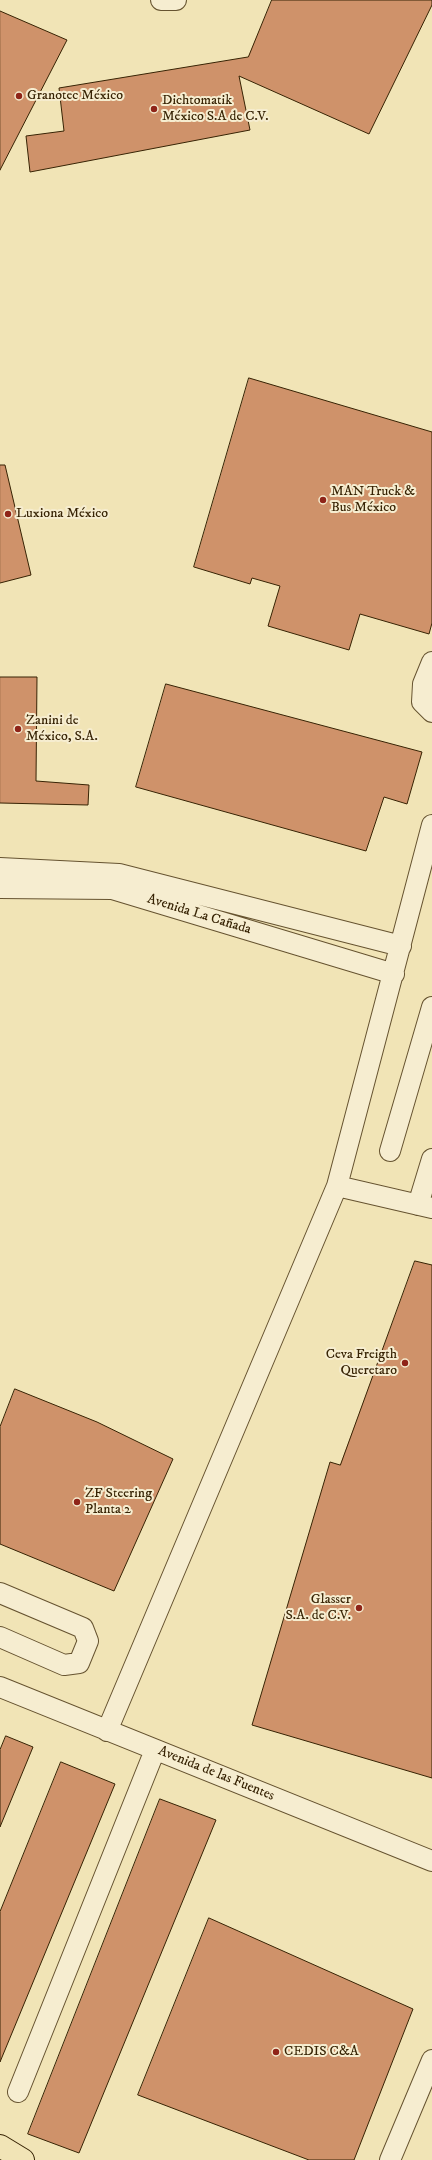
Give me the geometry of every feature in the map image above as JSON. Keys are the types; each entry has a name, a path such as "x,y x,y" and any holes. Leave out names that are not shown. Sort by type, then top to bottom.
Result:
{"highway":[{"path":"0,2146 23,2160"}],"street":[{"path":"161,0 176,0"},
{"path":"432,662 423,684 422,702 432,712"},
{"path":"108,1731 337,1186 432,825"},
{"path":"0,868 119,874 401,946"},
{"name":"Avenida La Cañada","path":"0,888 112,889 394,974"},
{"path":"390,1151 424,1063 432,1007"},
{"path":"337,1186 425,1206 432,1159"},
{"path":"0,1593 83,1628 88,1641 79,1663 64,1665 0,1637"},
{"name":"Avenida de las Fuentes","path":"0,1688 432,1861"},
{"path":"18,2092 154,1750"},
{"path":"390,2160 432,2060"}],"building":[{"path":"272,0 432,0 432,5 369,134 239,76 250,130 30,172 26,136 64,131 59,88 248,57"},
{"name":"Granotec México","path":"0,11 67,40 0,170"},
{"name":"MAN Truck & Bus México","path":"249,378 432,432 432,623 429,634 360,614 349,650 268,626 280,586 252,578 250,584 194,567"},
{"name":"Luxiona México","path":"0,465 5,465 31,575 0,583"},
{"name":"Zanini de México, S.A.","path":"0,677 37,677 36,781 89,785 88,805 0,803"},
{"path":"166,684 422,752 407,804 384,797 366,851 136,787"},
{"name":"Glasser S.A. de C.V.","path":"415,1261 432,1265 432,1778 252,1725 330,1462 340,1465"},
{"name":"ZF Steering Planta 2","path":"15,1389 97,1422 173,1459 114,1591 0,1544 0,1427"},
{"path":"6,1736 33,1747 0,1827 0,1750"},
{"path":"61,1762 115,1784 0,2062 0,1912"},
{"path":"160,1799 216,1820 79,2153 28,2134"},
{"name":"CEDIS C&A","path":"209,1918 413,2009 354,2160 309,2160 138,2095"}],"place":[{"name":"Granotec México","path":"19,96"},
{"name":"Dichtomatik México S.A de C.V.","path":"154,109"},
{"name":"MAN Truck & Bus México","path":"323,500"},
{"name":"Luxiona México","path":"8,514"},
{"name":"Zanini de México, S.A.","path":"18,729"},
{"name":"Ceva Freigth Queretaro","path":"405,1363"},
{"name":"ZF Steering Planta 2","path":"77,1502"},
{"name":"Glasser S.A. de C.V.","path":"359,1608"},
{"name":"CEDIS C&A","path":"276,2052"}]}
